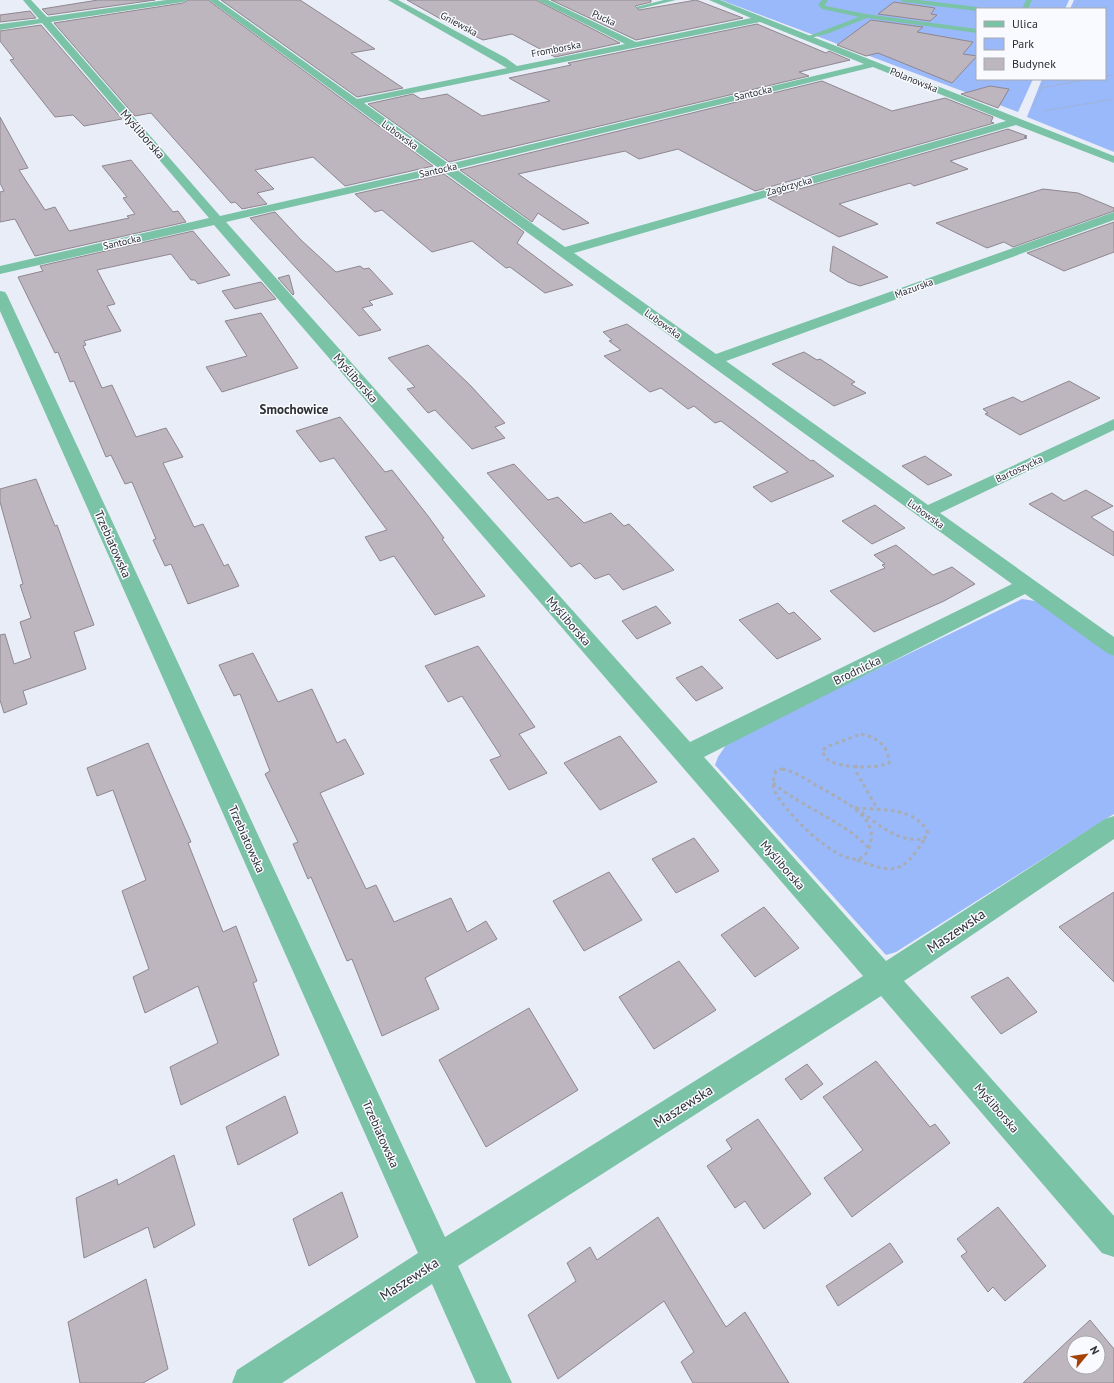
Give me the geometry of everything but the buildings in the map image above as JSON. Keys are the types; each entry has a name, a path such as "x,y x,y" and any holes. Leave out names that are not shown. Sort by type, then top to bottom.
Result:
{"street":[{"name":"Myśliborska","path":"27,0 218,221 1114,1241"},
{"path":"0,27 183,0"},
{"name":"Lubowska","path":"213,0 1114,648"},
{"name":"Gniewska","path":"392,0 503,60 515,69"},
{"name":"Pucka","path":"541,0 635,45"},
{"name":"Polanowska","path":"713,0 1114,160"},
{"name":"Fromborska","path":"355,102 761,19"},
{"name":"Santocka","path":"0,270 446,168 874,64"},
{"name":"Zagórzycka","path":"562,252 1013,120"},
{"name":"Mazurska","path":"714,360 1114,216"},
{"name":"Trzebiatowska","path":"0,295 494,1383"},
{"name":"Bartoszycka","path":"925,513 1114,424"},
{"name":"Brodnicka","path":"686,755 1027,585"},
{"name":"Maszewska","path":"250,1383 438,1260 883,979 1114,826"}],"lane":[{"path":"639,7 673,0"},
{"path":"825,0 821,5 824,8 898,21 976,31"},
{"path":"903,0 913,5 976,9"},
{"path":"898,21 913,5"},
{"path":"808,38 825,33 866,16"}],"path":[{"path":"1031,113 1045,80"},
{"path":"1041,88 1085,80"},
{"path":"1013,120 1031,113 1114,99"},
{"path":"868,734 874,736 881,742 889,759 889,763 882,767 856,765 828,760 822,751 831,745 855,736 868,734"},
{"path":"856,765 857,773 878,810"},
{"path":"856,808 913,816 927,828 928,833 913,858 903,867 887,870 846,857 833,850 807,830 777,796 773,782 776,771 782,769 790,770 856,808 902,838 917,841 924,839"},
{"path":"773,782 792,797 850,831 863,840 869,848"},
{"path":"856,808 872,835 869,848 865,856 856,859"}],"green space":[{"path":"721,0 1069,0 1065,8 976,8 976,80 1033,80 1018,112"},
{"path":"1074,0 1114,0 1114,152 1027,117 1042,80 1106,80 1106,8 1070,8"},
{"path":"1022,599 1035,601 1041,604 1114,656 1114,814 896,952 886,955 715,765 718,757 726,745 842,686"}],"district":[{"name":"Smochowice","path":"294,409"}]}
